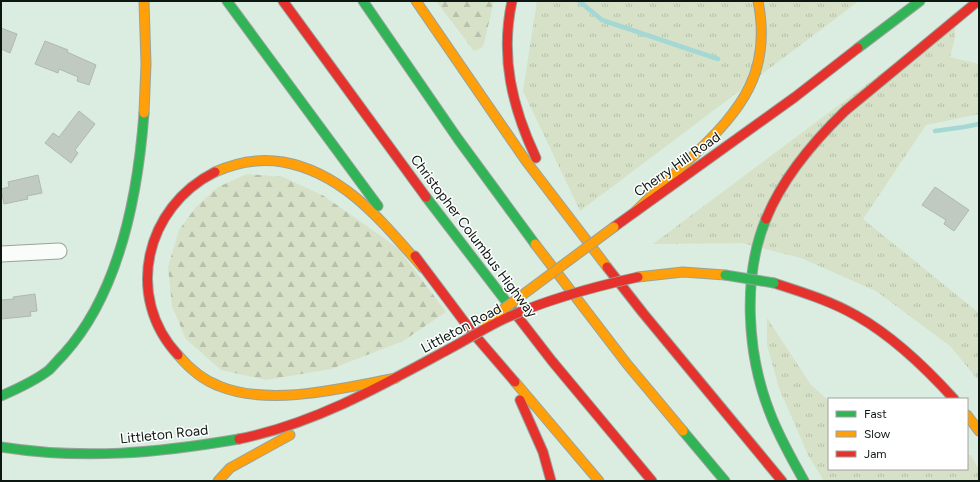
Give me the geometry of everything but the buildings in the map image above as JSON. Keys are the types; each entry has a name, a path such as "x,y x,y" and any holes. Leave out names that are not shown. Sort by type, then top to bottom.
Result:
{"main road":[{"path":"1,396 21,388 47,371 73,345 93,316 109,282 122,242 134,196 141,146 146,91 144,1"},
{"path":"227,1 423,268 472,332 599,481"},
{"name":"Christopher Columbus Highway","path":"283,1 448,228 552,361 652,481"},
{"path":"364,1 458,139 534,242 627,364 725,481"},
{"path":"416,1 526,161 643,313 782,481"},
{"path":"512,1 507,24 506,54 512,91 522,124 535,156 572,220"},
{"path":"636,211 720,130 739,106 749,89 759,58 762,39 762,23 758,1"},
{"name":"Cherry Hill Road","path":"449,349 636,211 795,98 920,1"},
{"path":"804,481 786,448 769,410 752,341 750,321 751,290 754,260 762,230 769,211 782,188 804,156 821,136 845,112 978,1"},
{"path":"396,378 322,391 271,395 248,394 223,388 212,383 195,372 177,355 161,334 153,316 148,296 146,275 150,252 164,220 173,206 192,186 209,175 227,167 247,161 267,160 288,163 308,169 326,177 343,188 367,208 423,268"},
{"name":"Littleton Road","path":"1,447 23,451 52,453 139,453 255,436 284,428 358,398 506,318 544,303 593,287 638,277 683,272 725,275 774,283 805,293 834,305 866,322 903,348 932,375 953,398"},
{"path":"506,372 534,430 543,452 551,481"},
{"path":"218,481 230,468 358,398"},
{"path":"968,417 979,432"}],"street":[{"path":"1,254 59,251"}],"green space":[{"path":"436,1 494,1 483,47 474,51"},
{"path":"537,1 859,1 580,211 523,91"},
{"path":"955,18 955,38 950,57 979,64 979,114 926,125 863,219 979,313 979,381 950,346 876,291 801,258 742,243 653,244"},
{"path":"247,174 283,177 324,196 398,248 446,312 403,341 331,369 266,380 221,370 186,339 172,306 168,267 179,230 196,207 218,187"},
{"path":"767,318 811,385 828,400 828,470 968,470 968,455 971,455 979,470 979,481 824,481 808,455 779,388 767,345"}],"waterway":[{"path":"579,1 602,20 718,59"},
{"path":"935,131 979,124"}],"traffic: fast":[{"path":"227,1 378,206"},
{"path":"363,1 458,139 535,244"},
{"path":"858,48 920,1"},
{"path":"1,396 20,388 49,370 64,354 83,329 99,302 123,241 131,209 137,176 144,113"},
{"path":"426,197 518,317"},
{"path":"766,219 758,242 753,266 750,316 752,341 756,366 770,413 804,481"},
{"path":"725,275 774,283"},
{"path":"683,431 725,481"},
{"path":"1,447 32,451 91,454 150,451 239,439"}],"traffic: slow":[{"path":"144,1 146,64 144,113"},
{"path":"416,1 526,161 607,267"},
{"path":"636,211 726,122 739,105 749,88 757,69 761,49 761,26 758,1"},
{"path":"215,172 240,163 265,160 283,162 305,168 326,177 362,203 378,218 423,268"},
{"path":"486,322 614,227"},
{"path":"535,244 627,364 683,431"},
{"path":"638,277 683,272 725,275"},
{"path":"178,355 197,373 219,386 239,392 261,395 307,394 396,378"},
{"path":"515,382 599,481"},
{"path":"968,416 979,431"},
{"path":"218,481 230,468 290,435"}],"traffic: jam":[{"path":"283,1 426,197"},
{"path":"512,1 507,42 510,81 520,120 536,158"},
{"path":"766,219 790,175 810,148 833,123 845,111 978,1"},
{"path":"614,227 795,97 858,48"},
{"path":"178,355 161,332 151,307 148,281 150,255 158,230 172,207 191,188 215,172"},
{"path":"415,256 472,332 515,382"},
{"path":"607,267 643,313 782,481"},
{"path":"449,349 484,329 522,311 554,299 588,289 638,277"},
{"path":"774,283 827,301 871,324 908,353 932,375 953,398"},
{"path":"518,317 552,361 652,481"},
{"path":"239,439 294,424 347,402 449,349"},
{"path":"520,400 543,452 551,481"}]}
